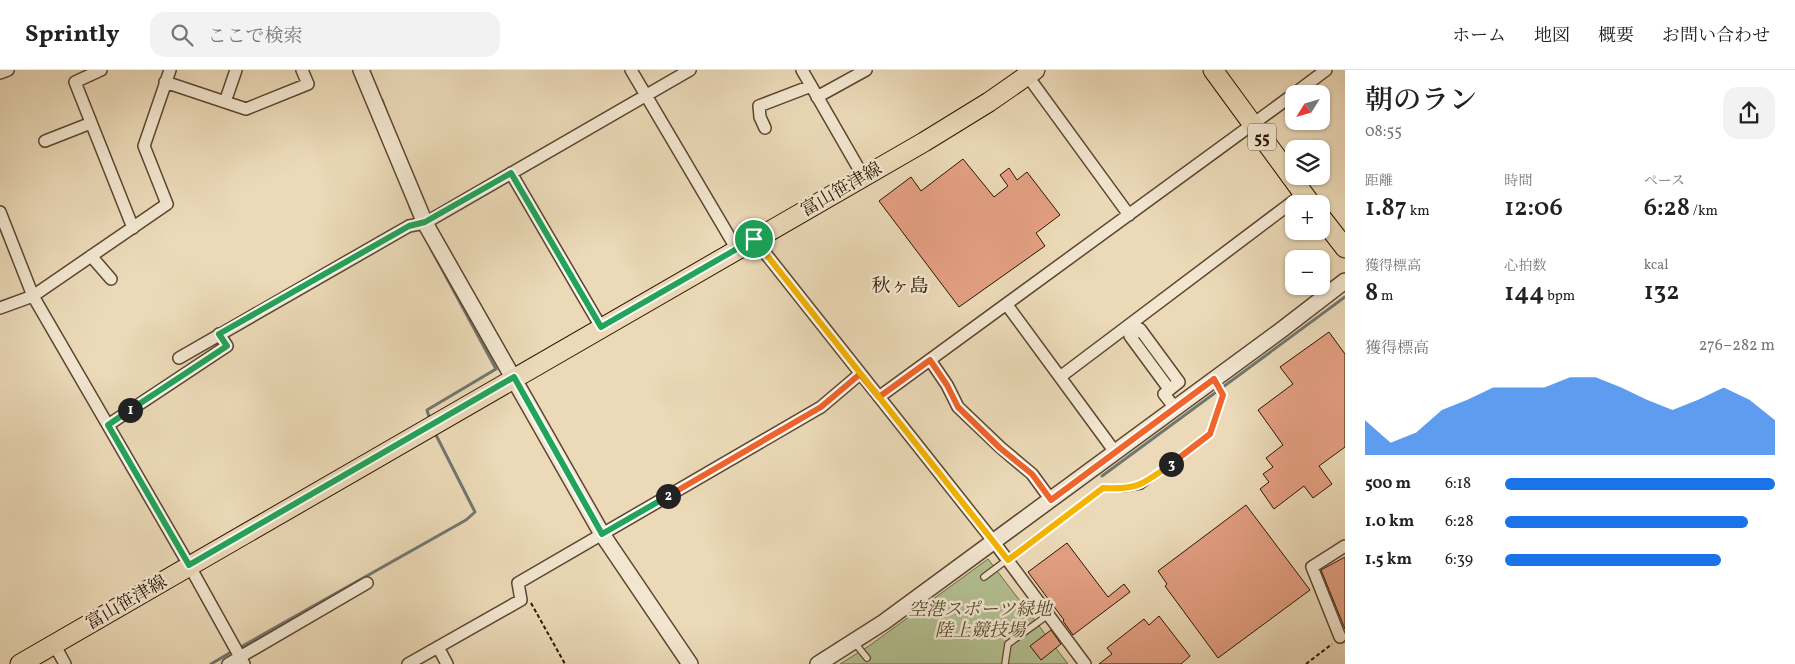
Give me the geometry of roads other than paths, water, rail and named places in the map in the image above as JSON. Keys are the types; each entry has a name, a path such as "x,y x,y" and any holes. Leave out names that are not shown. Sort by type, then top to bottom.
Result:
{"main road":[{"name":"55","path":"1213,70 1304,195"},
{"name":"富山笹津線","path":"20,664 736,248 864,176 989,102 1029,72"},
{"path":"1330,229 1345,248"}],"street":[{"path":"0,73 8,70"},
{"path":"101,70 75,82 132,228"},
{"path":"0,308 33,296 167,204 144,146 170,70"},
{"path":"224,102 236,70"},
{"path":"166,82 246,109 308,84 302,70"},
{"path":"361,70 425,222 602,534 690,664"},
{"path":"631,70 736,248"},
{"path":"179,358 409,226 425,222 690,70"},
{"path":"802,70 864,176"},
{"path":"817,97 866,70"},
{"path":"1306,85 1326,70"},
{"path":"1029,72 1129,216"},
{"path":"765,128 760,117 759,106 811,86"},
{"path":"879,397 1285,100"},
{"path":"45,141 91,123"},
{"path":"511,173 601,327"},
{"path":"0,212 33,296 189,565 242,661"},
{"path":"1060,377 1132,330 1285,215"},
{"path":"754,239 994,542 1085,664"},
{"path":"92,256 111,280"},
{"path":"818,664 854,642 994,542 1175,408 1219,386 1345,281"},
{"path":"1007,305 1115,452"},
{"path":"1132,330 1140,329 1180,382 1164,394 1175,408"},
{"path":"108,425 227,346 219,334"},
{"path":"930,360 947,385 958,407 1000,448 1032,474 1051,500"},
{"path":"408,664 521,600 518,583 821,407 860,374"},
{"path":"1340,637 1324,605 1312,567 1345,546"},
{"path":"228,664 242,661 367,583"},
{"path":"54,644 65,664"},
{"path":"438,647 447,664"}],"lane":[{"path":"984,577 1103,488 1122,489 1140,486 1210,434 1219,386"},
{"path":"1005,664 1008,644 1048,615"},
{"path":"854,642 867,658"}],"waterway":[{"path":"382,100 389,120"},
{"path":"410,207 417,222"},
{"path":"430,247 496,369 427,410 430,420"},
{"path":"1102,476 1345,297"},
{"path":"239,648 466,520 475,512 435,433"},
{"path":"211,664 233,651"}],"district":[{"name":"秋ヶ島","path":"900,285"}],"park label":[{"name":"空港スポーツ緑地 陸上競技場","path":"980,619"}]}
